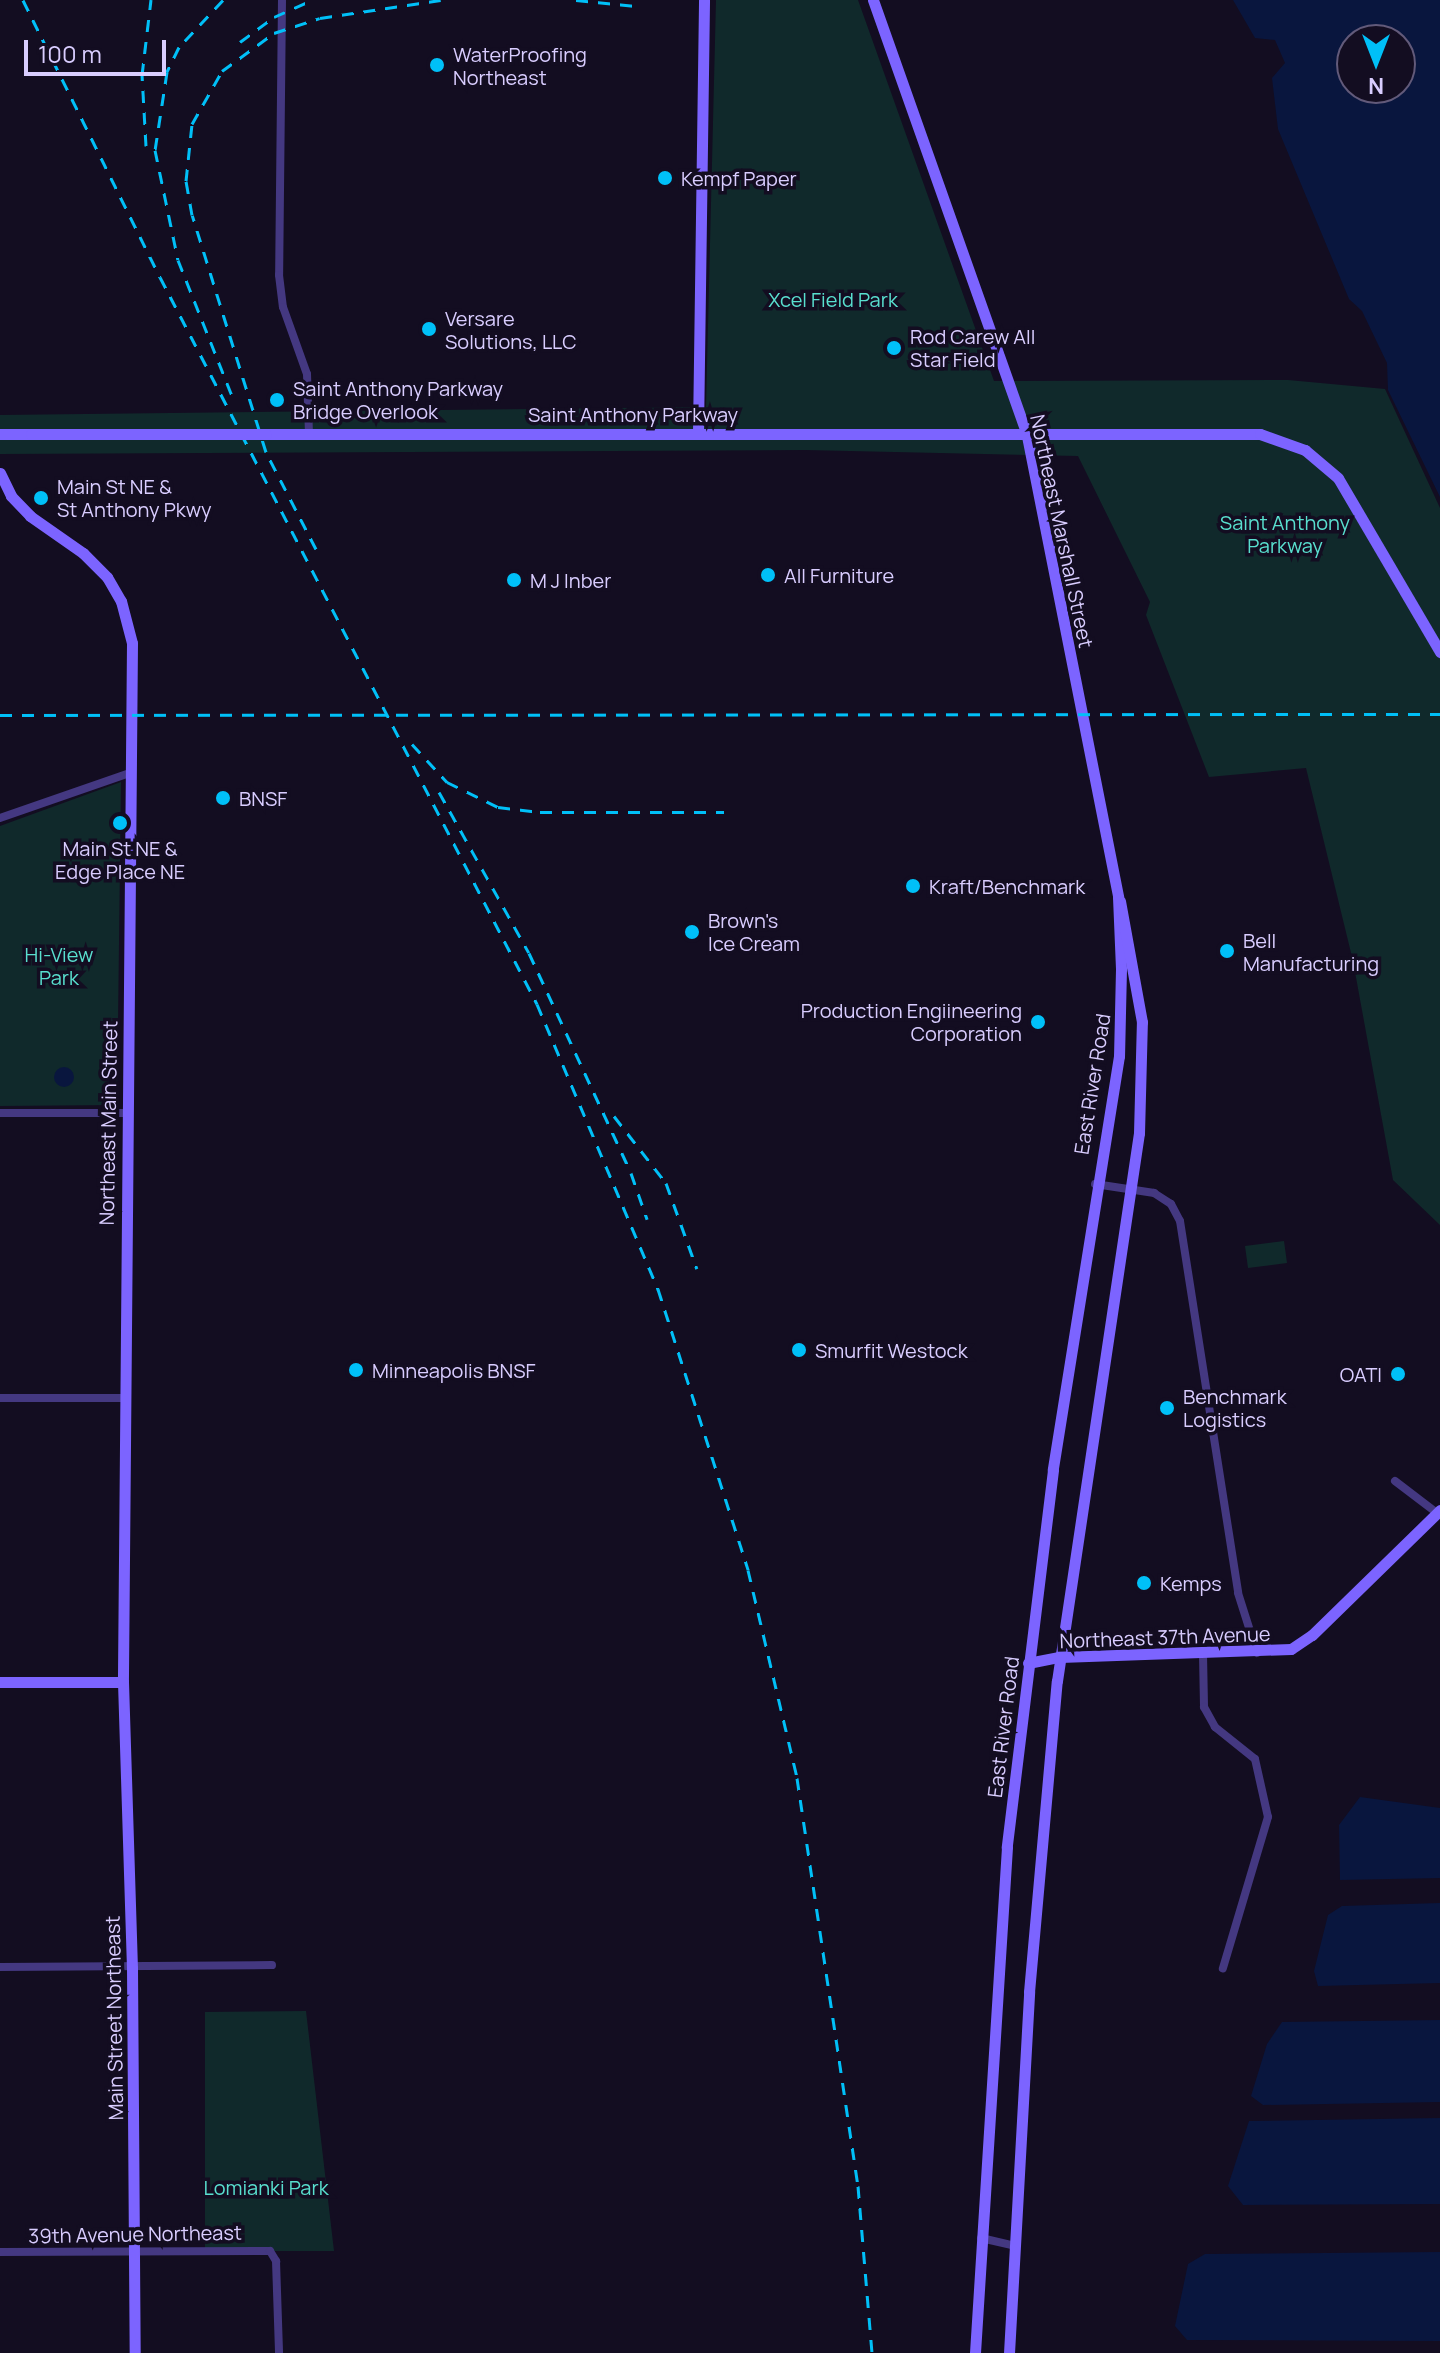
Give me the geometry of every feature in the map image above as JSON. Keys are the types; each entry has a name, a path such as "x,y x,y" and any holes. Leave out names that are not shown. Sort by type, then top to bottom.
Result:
{"street":[{"path":"282,0 279,275 283,307 307,374 309,433"},
{"path":"698,432 704,0"},
{"name":"Northeast Marshall Street","path":"873,0 1026,431 1118,897"},
{"name":"Saint Anthony Parkway","path":"0,434 1245,432 1305,450 1338,478 1440,652"},
{"name":"Northeast Main Street","path":"0,473 11,496 83,553 121,601 132,643 123,1682"},
{"path":"0,818 130,773"},
{"name":"East River Road","path":"975,2353 1006,1862 1025,1681 1095,1183 1119,1056 1118,897"},
{"name":"East River Road","path":"1009,2353 1029,1992 1060,1657 1131,1190 1142,1083 1142,1022 1128,924 1118,897"},
{"path":"0,1113 126,1113"},
{"path":"1095,1183 1154,1193 1171,1204 1180,1221 1205,1357 1238,1593 1258,1654"},
{"path":"0,1398 124,1398"},
{"path":"1395,1481 1438,1512"},
{"name":"Northeast 37th Avenue","path":"1028,1663 1060,1657 1258,1654 1303,1643 1438,1512"},
{"path":"1203,1654 1204,1707 1215,1727 1255,1759 1268,1817 1223,1968"},
{"path":"0,1682 123,1682"},
{"name":"Main Street Northeast","path":"123,1682 132,1968 135,2353"},
{"path":"0,1967 272,1965"},
{"path":"981,2238 1015,2246"},
{"name":"39th Avenue Northeast","path":"0,2252 134,2248 270,2251 276,2261 279,2353"}],"green space":[{"name":"Saint Anthony Parkway","path":"716,0 858,0 994,381 1288,380 1385,389 1440,508 1440,1225 1393,1180 1353,961 1306,768 1209,777 1146,615 1150,602 1078,456 805,450 0,454 0,415 706,407"},
{"name":"Hi-View Park","path":"121,782 117,1105 0,1106 0,826"},
{"path":"1284,1241 1287,1263 1248,1268 1245,1246"},
{"name":"Lomianki Park","path":"306,2011 334,2251 205,2251 205,2012"}],"water":[{"path":"1233,0 1440,0 1440,497 1388,390 1387,363 1362,311 1349,299 1278,129 1272,78 1285,63 1275,40 1255,38"},
{"path":"60,1067 68,1067 74,1077 68,1087 60,1087 54,1081 54,1073"},
{"path":"1360,1797 1440,1808 1440,1878 1340,1880 1339,1825"},
{"path":"1440,1903 1440,1983 1318,1986 1314,1971 1328,1915 1342,1906"},
{"path":"1440,2020 1440,2102 1263,2105 1251,2096 1267,2044 1282,2022"},
{"path":"1440,2118 1440,2204 1243,2205 1228,2186 1249,2121"},
{"path":"1440,2252 1440,2341 1187,2340 1175,2326 1188,2264 1205,2254"}],"railway":[{"path":"23,0 160,277 537,1004 658,1289 748,1570 797,1778 858,2186 872,2353"},
{"path":"146,146 142,75 151,0"},
{"path":"223,0 179,47 167,72 155,150 178,260 233,398"},
{"path":"240,42 274,17 312,0"},
{"path":"316,549 266,452 192,215 186,181 192,124 222,71 274,33 320,18 441,0"},
{"path":"576,0 636,6"},
{"path":"0,715 1440,714"},
{"path":"412,744 447,782 498,807 540,812 724,812"},
{"path":"439,792 529,953 631,1173 647,1219"},
{"path":"614,1116 666,1183 697,1269"}],"place":[{"name":"WaterProofing Northeast","path":"437,65"},
{"name":"Kempf Paper","path":"665,178"},
{"name":"Versare Solutions, LLC","path":"429,329"},
{"name":"Rod Carew All Star Field","path":"894,348"},
{"name":"Saint Anthony Parkway Bridge Overlook","path":"277,400"},
{"name":"Main St NE & St Anthony Pkwy","path":"41,498"},
{"name":"All Furniture","path":"768,575"},
{"name":"M J Inber","path":"514,580"},
{"name":"BNSF","path":"223,798"},
{"name":"Main St NE & Edge Place NE","path":"120,823"},
{"name":"Kraft/Benchmark","path":"913,886"},
{"name":"Brown's Ice Cream","path":"692,932"},
{"name":"Bell Manufacturing","path":"1227,951"},
{"name":"Production Engiineering Corporation","path":"1038,1022"},
{"name":"Smurfit Westock","path":"799,1350"},
{"name":"Minneapolis BNSF","path":"356,1370"},
{"name":"OATI","path":"1398,1374"},
{"name":"Benchmark Logistics","path":"1167,1408"},
{"name":"Kemps","path":"1144,1583"}],"park label":[{"name":"Xcel Field Park","path":"833,299"}]}
